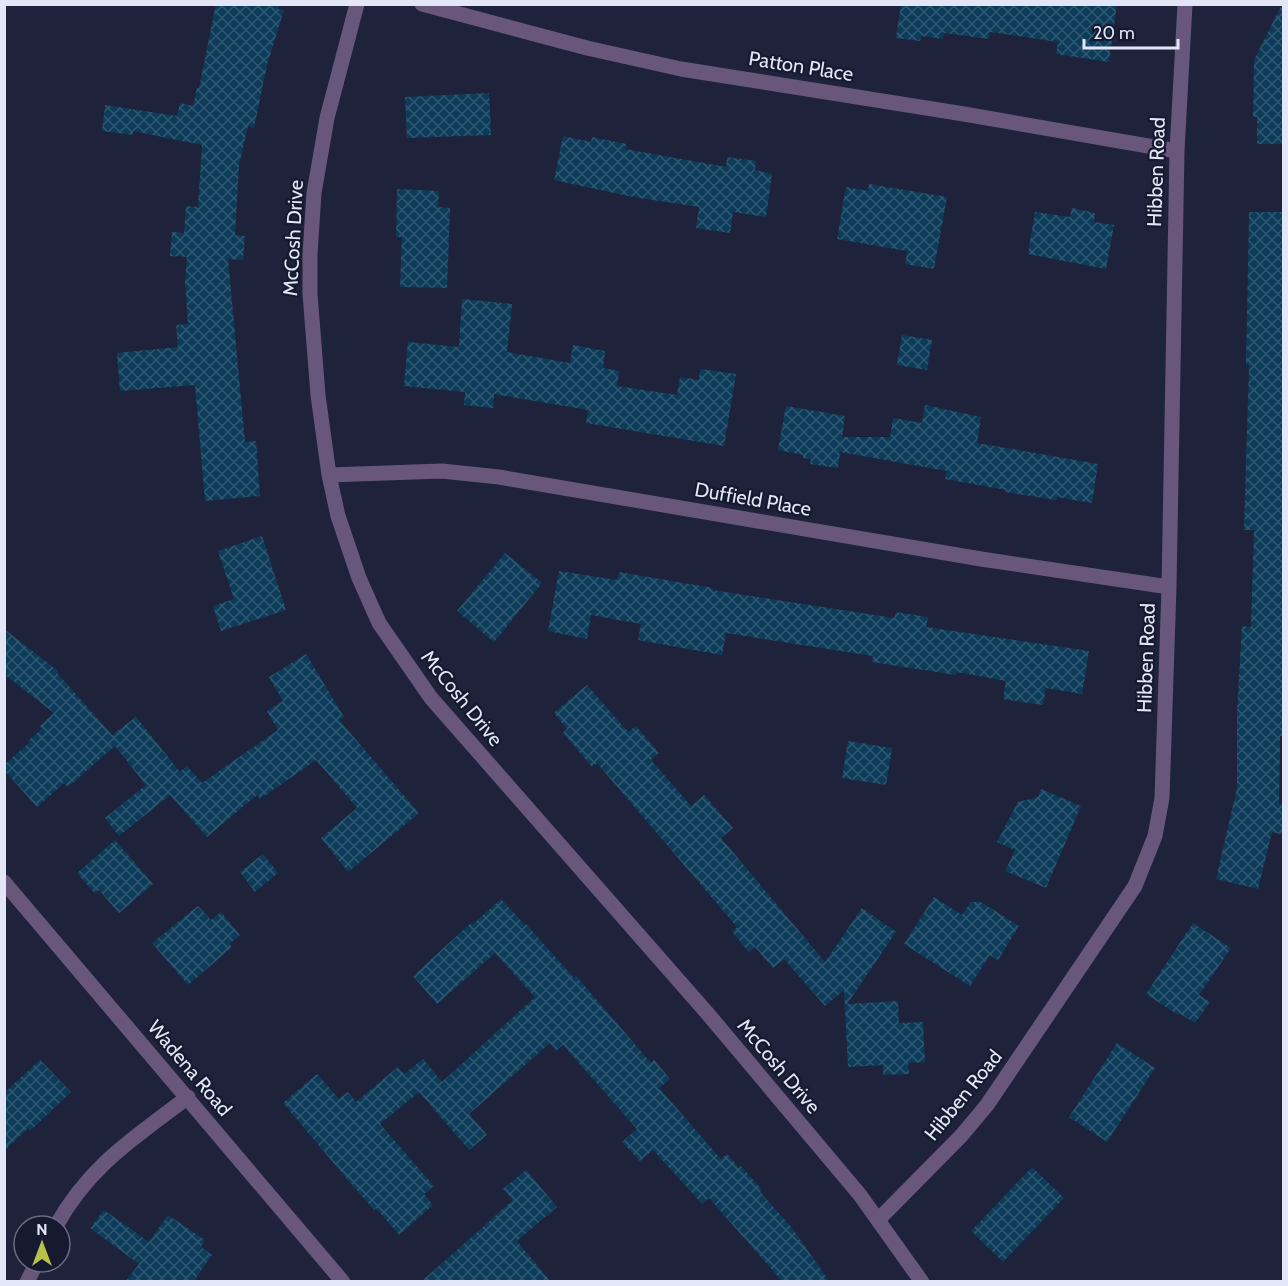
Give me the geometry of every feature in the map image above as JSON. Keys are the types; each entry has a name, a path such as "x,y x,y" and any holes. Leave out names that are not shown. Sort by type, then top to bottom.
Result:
{"street":[{"name":"McCosh Drive","path":"357,4 327,118 314,193 310,294 318,395 329,475 338,516 375,614 431,698 708,1014 860,1194 922,1281"},
{"name":"Patton Place","path":"422,4 587,48 681,69 976,116 1177,152"},
{"name":"Hibben Road","path":"879,1219 961,1136 987,1105 1135,886 1155,836 1162,798 1169,587 1177,152 1185,4"},
{"name":"Duffield Place","path":"329,475 442,471 499,477 981,559 1169,587"},
{"name":"Wadena Road","path":"4,882 343,1281"},
{"path":"64,1214 82,1186 111,1154 188,1097"}],"building":[{"path":"216,4 280,4 278,9 284,10 267,65 254,128 248,126 239,165 235,235 245,236 243,260 228,259 245,442 256,441 260,496 205,501 195,385 120,391 117,353 178,347 176,325 188,324 185,282 187,257 170,256 172,232 184,233 186,206 198,207 202,145 133,131 133,135 102,131 105,105 177,116 180,103 193,106 197,88 199,88"},
{"path":"901,4 1117,4 1109,62 1056,54 1058,42 990,32 989,39 944,33 943,39 921,36 920,41 896,38"},
{"path":"1282,4 1284,144 1257,144 1257,117 1253,117 1254,60"},
{"path":"489,93 491,135 407,138 405,97"},
{"path":"563,136 591,142 592,137 626,144 625,149 726,167 727,157 756,161 755,170 772,174 766,217 733,212 730,233 696,228 699,207 633,197 554,180"},
{"path":"869,184 947,197 934,269 905,264 907,251 837,239 846,187 868,191"},
{"path":"397,189 439,191 438,207 450,208 447,288 400,287 402,237 396,237"},
{"path":"1072,208 1095,213 1094,222 1114,225 1106,269 1028,254 1035,212 1070,217"},
{"path":"1249,212 1284,212 1284,736 1280,736 1279,804 1284,805 1284,835 1272,832 1258,889 1216,879 1237,788 1237,713 1242,626 1251,627 1254,530 1244,530 1249,365 1246,365"},
{"path":"462,299 512,304 507,352 570,363 573,345 605,351 603,368 619,371 617,386 677,395 680,377 699,380 700,369 736,374 724,446 586,423 588,410 494,394 493,408 464,405 465,392 404,386 408,342 459,347"},
{"path":"902,335 932,340 927,370 897,365"},
{"path":"925,405 981,417 977,443 1098,464 1092,503 1005,492 1006,490 945,479 947,471 840,452 838,468 810,464 811,459 803,458 803,455 778,450 786,406 845,416 842,437 890,437 893,418 922,423"},
{"path":"262,536 286,610 221,631 213,606 234,599 218,551"},
{"path":"505,553 542,583 494,642 457,611"},
{"path":"559,571 617,580 619,572 713,588 712,590 894,618 896,612 928,617 926,627 1089,651 1082,694 1046,688 1043,705 1003,699 1006,681 957,672 956,675 872,662 873,656 726,633 722,655 638,640 641,624 591,615 587,639 548,631"},
{"path":"4,629 58,671 57,673 112,735 136,717 180,772 187,766 202,783 278,730 267,711 283,701 269,677 306,654 344,717 339,720 419,813 348,872 321,838 357,808 316,760 260,799 257,795 207,837 170,795 119,836 105,818 146,785 115,746 68,787 64,783 37,807 4,770 4,765 29,743 28,741 42,729 40,726 54,713 4,674"},
{"path":"587,685 628,732 636,726 659,753 651,760 691,806 704,795 733,828 721,838 825,962 862,908 896,932 847,1004 898,1001 899,1023 923,1022 925,1062 908,1063 909,1074 883,1075 883,1065 848,1067 844,990 825,1006 784,959 773,968 755,947 749,952 732,932 737,927 597,763 592,767 563,733 567,729 554,713"},
{"path":"848,741 892,748 886,785 842,778"},
{"path":"1041,789 1081,806 1046,888 1005,871 1015,850 997,842 1018,802 1038,797"},
{"path":"115,840 153,884 119,913 99,890 95,894 77,873"},
{"path":"263,854 278,873 255,892 240,872"},
{"path":"934,897 962,915 971,902 981,902 1019,926 998,960 990,955 970,986 904,944"},
{"path":"501,899 574,978 576,976 651,1063 654,1060 670,1079 659,1088 721,1159 727,1154 739,1168 741,1166 762,1190 760,1192 793,1229 829,1281 782,1281 709,1198 702,1204 653,1150 640,1161 622,1142 637,1129 563,1045 556,1051 550,1043 469,1114 487,1135 469,1150 419,1092 380,1124 434,1186 424,1194 433,1205 399,1235 376,1208 374,1210 359,1193 283,1103 317,1074 339,1099 348,1092 356,1102 398,1067 404,1074 423,1059 442,1082 535,997 495,953 437,1004 413,976"},
{"path":"198,906 211,920 221,912 240,935 229,944 232,947 188,985 152,943"},
{"path":"1193,923 1231,948 1199,995 1210,1002 1195,1023 1146,994"},
{"path":"1117,1043 1155,1068 1107,1142 1069,1117"},
{"path":"40,1060 71,1092 30,1131 28,1128 4,1151 4,1093"},
{"path":"1032,1167 1064,1198 1003,1262 971,1231"},
{"path":"526,1170 557,1207 517,1241 550,1281 422,1281 513,1200 503,1189"},
{"path":"104,1210 149,1242 168,1215 205,1240 201,1247 212,1255 194,1281 126,1281 139,1264 90,1228"}]}
